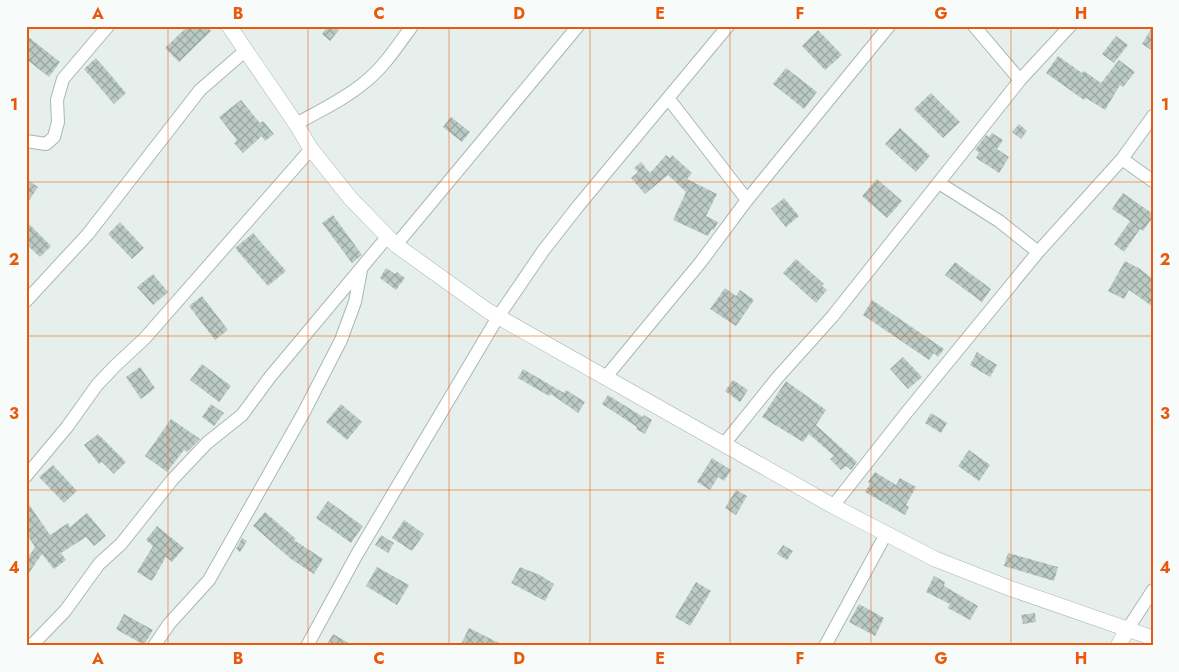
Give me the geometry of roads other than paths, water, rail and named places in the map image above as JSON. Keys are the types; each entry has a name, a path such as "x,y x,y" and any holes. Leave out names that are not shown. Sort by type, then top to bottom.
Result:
{"street":[{"path":"26,141 46,144 54,137 58,122 57,100 63,79 108,26"},
{"path":"229,26 311,149 351,199 392,240 498,317 886,534 953,566 1009,588 1153,638"},
{"path":"296,124 366,82 412,26"},
{"path":"32,646 65,611 99,564 121,544 172,480 207,444 242,415 275,370 327,307 361,269 392,240 578,26"},
{"path":"307,646 356,556 498,317 543,251 728,26"},
{"path":"605,378 700,263 747,200 889,26"},
{"path":"974,26 1020,80"},
{"path":"724,444 778,377 832,317 1020,80 1070,26"},
{"path":"26,301 88,234 200,90 245,51"},
{"path":"668,98 747,200"},
{"path":"833,506 1038,252 1122,159 1153,116"},
{"path":"26,476 68,427 97,385 145,338 311,149"},
{"path":"1122,159 1153,181"},
{"path":"939,183 999,222 1038,252"},
{"path":"154,646 169,624 209,580 304,412 341,340 355,302 361,269"},
{"path":"825,646 886,534"},
{"path":"1118,646 1153,590"}]}
